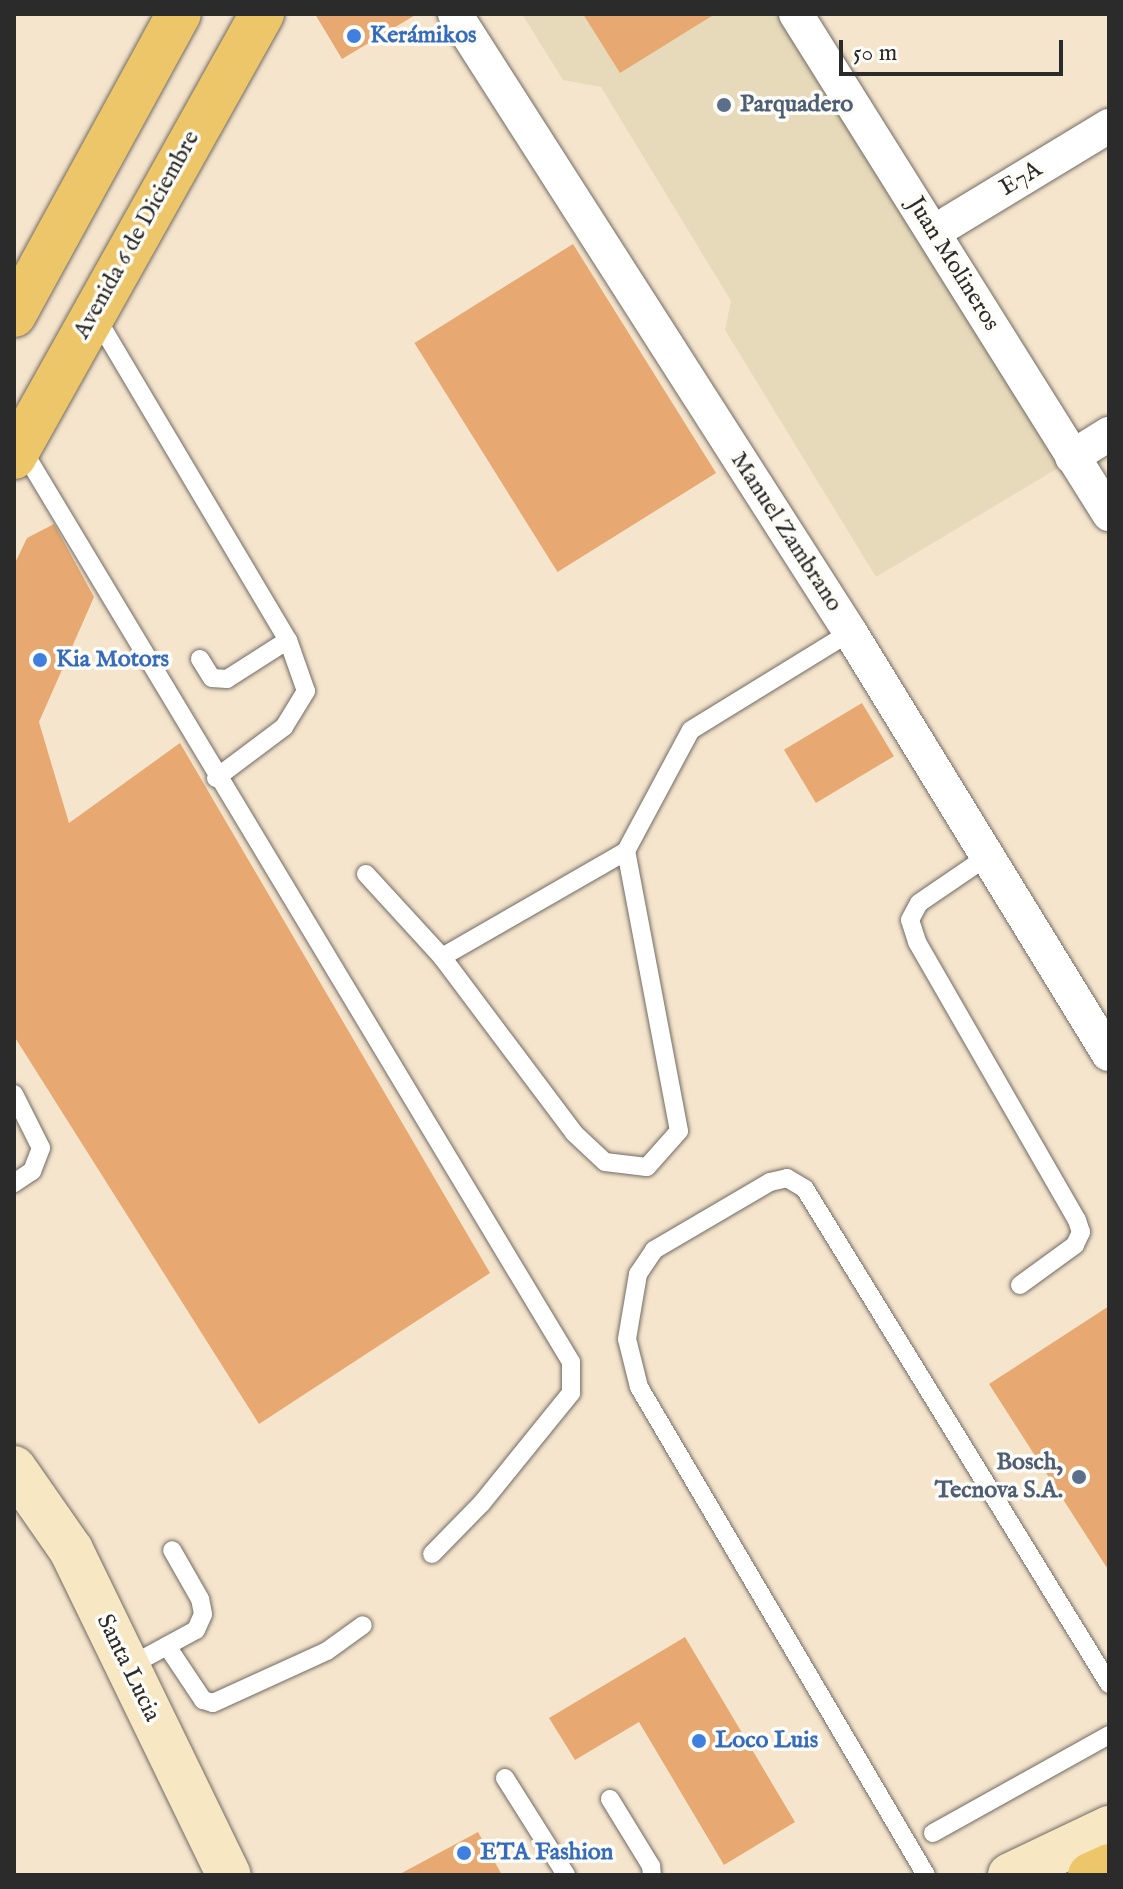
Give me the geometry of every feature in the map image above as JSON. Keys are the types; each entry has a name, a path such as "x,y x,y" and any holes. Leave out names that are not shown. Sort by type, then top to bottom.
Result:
{"main road":[{"path":"14,315 179,14"},
{"name":"Avenida 6 de Diciembre","path":"17,452 93,311 262,14"},
{"path":"1090,1875 1109,1866"}],"street":[{"name":"Manuel Zambrano","path":"455,14 850,632 1109,1054"},
{"name":"Juan Molineros","path":"796,14 1109,514"},
{"name":"E7A","path":"934,232 1109,126"},
{"path":"1072,457 1109,434"},
{"name":"Santa Lucia","path":"14,1468 71,1550 229,1875"},
{"path":"1038,1869 1109,1828"}],"lane":[{"path":"93,311 288,640 306,691 284,727 216,778"},
{"path":"17,452 571,1362 571,1393 432,1554"},
{"path":"442,957 626,851 691,730 850,632"},
{"path":"200,659 212,678 227,679 288,640"},
{"path":"366,874 442,957 574,1133 605,1162 647,1167 679,1131 626,851"},
{"path":"988,856 919,903 910,920 917,942 1077,1220 1081,1232 1075,1245 1020,1285"},
{"path":"14,1094 41,1148 32,1171 14,1183"},
{"path":"926,1875 639,1387 627,1339 638,1274 654,1250 770,1182 787,1178 805,1189 1109,1684"},
{"path":"128,1667 196,1630 203,1614 200,1599 172,1550"},
{"path":"167,1646 203,1700 213,1703 327,1651 363,1625"},
{"path":"933,1833 1109,1735"},
{"path":"505,1778 566,1875"},
{"path":"610,1799 651,1866 652,1875"}],"shaded area":[{"path":"522,14 810,14 1085,452 876,577 725,330 731,301 601,87 563,80"}],"building":[{"name":"Kerámikos","path":"315,14 417,14 342,59"},
{"path":"583,14 715,14 620,73"},
{"path":"573,244 716,473 557,572 414,343"},
{"path":"54,524 94,597 39,722 69,823 180,743 490,1273 259,1424 14,1036 14,565 27,538"},
{"path":"862,703 894,756 816,803 784,750"},
{"name":"Bosch, Tecnova S.A.","path":"1109,1306 1109,1571 989,1384"},
{"name":"Loco Luis","path":"685,1637 795,1822 724,1865 639,1722 575,1760 549,1718"},
{"name":"ETA Fashion","path":"478,1832 502,1875 398,1875"}],"place":[{"name":"Kerámikos","path":"354,36"},
{"name":"Parquadero","path":"724,105"},
{"name":"Kia Motors","path":"40,660"},
{"name":"Bosch, Tecnova S.A.","path":"1079,1477"},
{"name":"Loco Luis","path":"699,1741"},
{"name":"ETA Fashion","path":"464,1853"}]}
